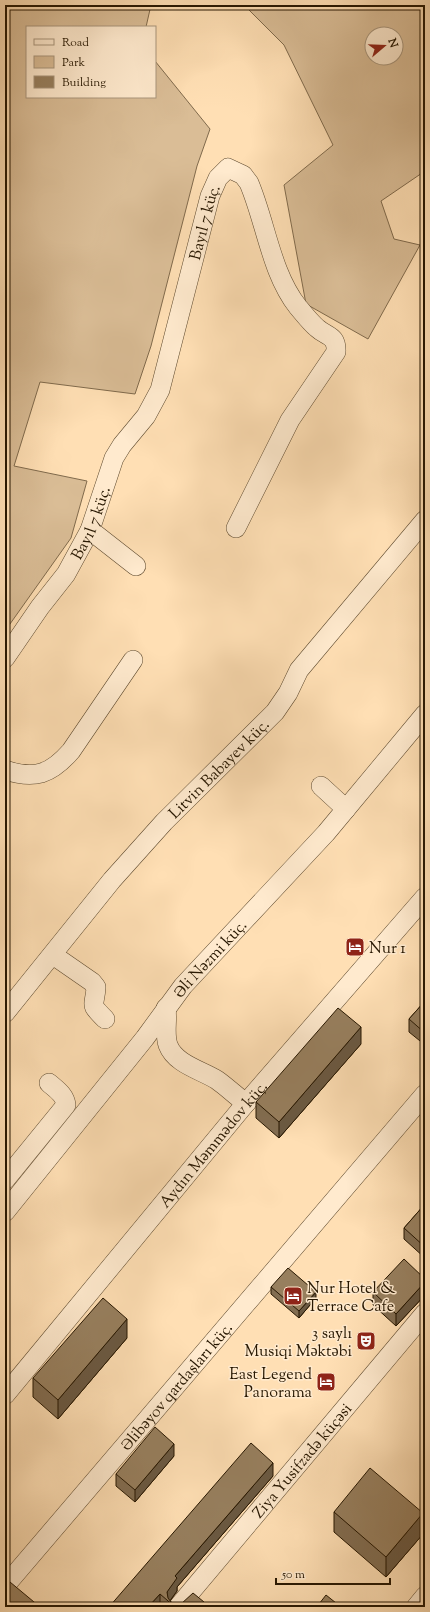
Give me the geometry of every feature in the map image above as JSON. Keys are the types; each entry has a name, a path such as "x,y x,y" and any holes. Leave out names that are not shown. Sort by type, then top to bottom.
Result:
{"street":[{"name":"Bayıl 7 küç.","path":"5,658 40,607 66,574 90,530 114,458 122,445 146,416 160,390 210,196 218,178 228,168 243,175 249,183 280,276 287,291 298,307 317,328 333,338 336,345 336,352 290,420 236,528"},
{"name":"Litvin Babayev küç.","path":"5,1013 112,880 164,822 275,712 288,693 299,670 425,520"},
{"path":"90,530 136,566"},
{"path":"5,770 28,774 40,774 52,770 59,764 71,751 133,660"},
{"name":"Əli Nəzmi küç.","path":"5,1212 145,1038 166,1008 195,972 326,833 425,714"},
{"path":"321,786 346,809"},
{"name":"Aydın Məmmədov küç.","path":"5,1396 246,1103 425,897"},
{"path":"53,954 96,987 92,1004 105,1019"},
{"path":"166,1008 168,1016 165,1036 169,1046 177,1058 217,1080 246,1103"},
{"path":"5,1180 66,1105 62,1094 49,1083"},
{"name":"Əlibəyov qardaşları küç.","path":"5,1586 425,1094"},
{"name":"Ziya Yusifzadə küçəsi","path":"178,1607 425,1313"},
{"path":"416,1607 425,1596"}],"green space":[{"path":"5,5 151,5 146,26 26,26 26,98 156,98 156,62 210,129 197,166 151,346 135,394 40,382 14,466 87,481 71,538 5,631"},
{"path":"244,5 425,5 425,171 381,201 394,239 420,245 368,339 306,304 284,185 333,145 284,45"}],"building":[{"path":"425,1001 425,1033 409,1019"},
{"path":"338,1008 361,1027 279,1122 256,1102"},
{"path":"425,1204 425,1247 404,1228"},
{"path":"404,1259 425,1279 425,1282 396,1314 373,1292"},
{"name":"Nur Hotel & Terrace Cafe","path":"288,1268 316,1292 299,1311 271,1287"},
{"path":"103,1298 127,1319 58,1400 33,1378"},
{"path":"155,1427 174,1444 135,1490 116,1474"},
{"path":"251,1443 273,1463 175,1576 177,1578 167,1592 168,1598 176,1605 181,1604 193,1593 204,1602 202,1604 205,1607 175,1607 160,1594 148,1607 109,1607"},
{"path":"370,1468 423,1513 386,1557 334,1512"},
{"path":"10,1582 40,1607 5,1607 5,1588"},
{"path":"326,1595 341,1607 322,1607 319,1604"},
{"path":"46,1602 51,1607 42,1607"}],"place":[{"name":"Nur 1","path":"355,947"},
{"name":"Nur Hotel & Terrace Cafe","path":"293,1296"},
{"name":"3 saylı Musiqi Məktəbi","path":"366,1341"},
{"name":"East Legend Panorama","path":"326,1382"}]}
